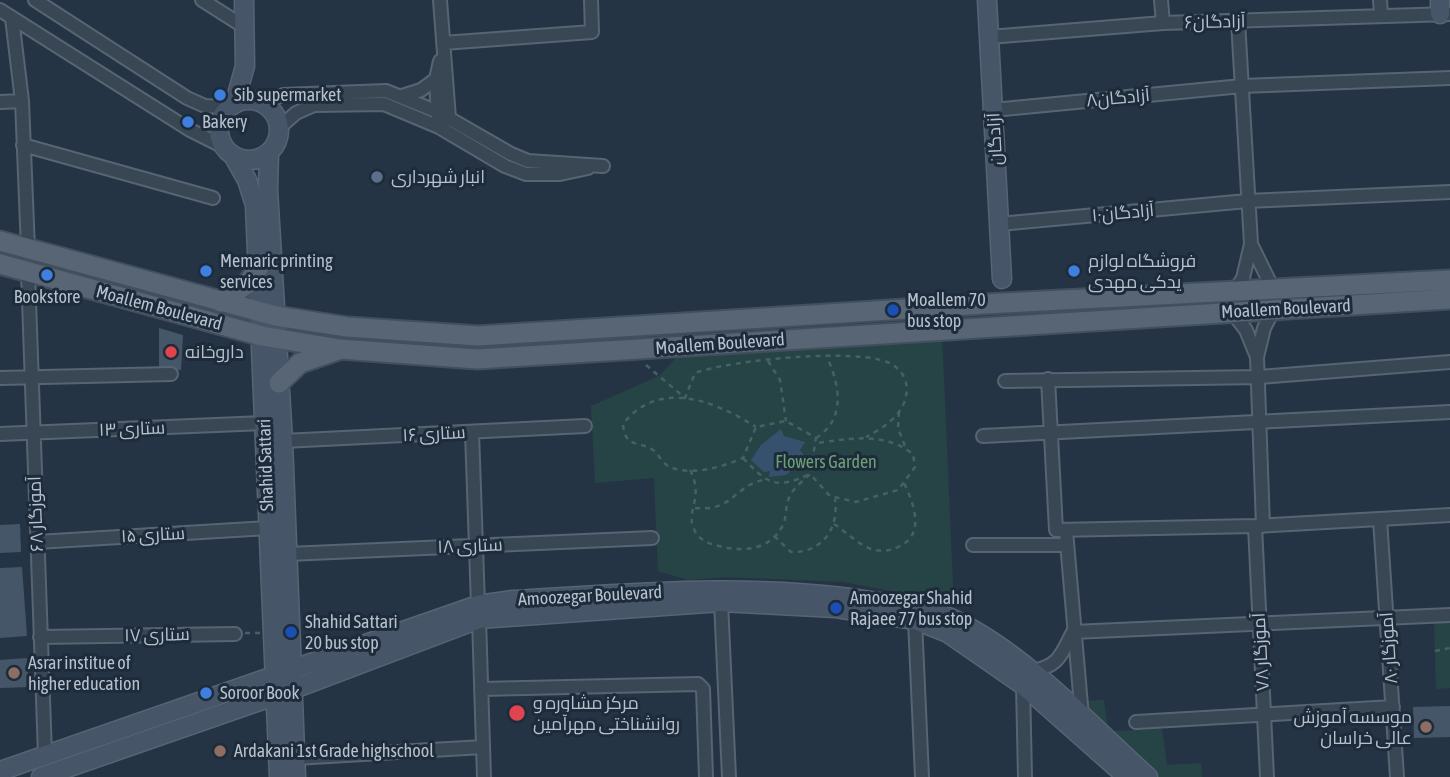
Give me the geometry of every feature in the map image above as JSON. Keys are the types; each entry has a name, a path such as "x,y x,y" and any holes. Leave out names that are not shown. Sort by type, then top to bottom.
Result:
{"main road":[{"path":"244,0 245,66 232,105 219,125 228,151 252,161 269,153 278,141 280,127 277,117 260,101 245,66"},
{"name":"آزادگان","path":"987,0 1002,279"},
{"path":"232,105 260,101"},
{"name":"Shahid Sattari","path":"228,151 255,205 259,267 269,314"},
{"name":"Shahid Sattari","path":"269,153 269,337 264,423 279,777"},
{"name":"Moallem Boulevard","path":"0,241 269,314 347,327 478,336 1235,291 1273,299 1450,299"},
{"name":"Moallem Boulevard","path":"0,264 269,337 340,349 477,359 1232,312 1273,299 1450,280"},
{"path":"221,302 246,285 259,267"},
{"path":"985,304 1002,279 1020,302"},
{"name":"Shahid Sattari","path":"269,337 279,383 283,441 296,777"},
{"path":"279,383 300,363 340,349"},
{"name":"Amoozegar Boulevard","path":"0,771 293,670 513,600 726,588 837,595 917,608 953,619 1027,678 1082,717 1148,777"},
{"name":"Amoozegar Boulevard","path":"41,777 294,689 478,612 721,602 836,608 915,620 948,633 1027,678 1127,777"}],"street":[{"path":"35,0 187,98 205,106 232,105"},
{"path":"202,0 246,28"},
{"path":"440,0 443,43 442,119"},
{"path":"443,43 592,32 591,0"},
{"path":"1161,0 1163,23"},
{"path":"1380,0 1381,15"},
{"name":"آزادگان۶","path":"989,37 1163,23 1381,15 1443,9"},
{"path":"0,10 190,130 228,151"},
{"path":"12,18 22,101 28,249"},
{"path":"1238,21 1251,244 1273,299 1257,357"},
{"path":"442,119 436,79 443,43"},
{"name":"آزادگان۸","path":"993,110 1242,86 1450,78"},
{"path":"402,96 421,90 436,79"},
{"path":"260,101 283,95 386,91 402,96 442,119 528,160 603,166 560,174 526,173 505,166 442,119 384,104 314,106 296,113 280,127"},
{"path":"0,102 22,101"},
{"path":"23,145 213,198"},
{"name":"آزادگان۱۰","path":"999,224 1247,201 1450,192"},
{"path":"1235,291 1243,278 1251,244"},
{"name":"آموزگار ۶۸","path":"28,272 45,755"},
{"path":"1232,312 1246,330 1257,357"},
{"name":"آموزگار ۷۸","path":"1257,357 1260,624 1267,777"},
{"path":"1005,381 1259,377 1450,362"},
{"path":"0,378 171,374"},
{"path":"1048,379 1056,530 1259,526 1450,515"},
{"path":"983,436 1450,412"},
{"name":"ستاری ۱۳","path":"0,434 264,423"},
{"name":"ستاری ۱۶","path":"283,441 584,426"},
{"path":"472,432 484,777"},
{"name":"آموزگار ۸۰","path":"1380,519 1397,777"},
{"name":"ستاری ۱۵","path":"37,541 268,528"},
{"path":"1066,530 1082,717"},
{"name":"ستاری ۱۸","path":"288,554 652,538"},
{"path":"973,545 1066,545"},
{"path":"721,602 729,777"},
{"path":"1073,632 1450,615"},
{"path":"915,620 922,777"},
{"path":"1025,777 1027,678 1050,668 1059,659 1073,632"},
{"name":"ستاری ۱۷","path":"40,637 235,634"},
{"path":"481,689 698,684 703,689 706,777"},
{"path":"1136,722 1393,707"},
{"path":"295,758 483,747"}],"path":[{"path":"629,351 685,398 735,414 756,428 786,421 816,438"},
{"path":"685,398 695,373 718,365 827,357 888,362 903,373 908,386 905,401 899,411 879,430 866,437"},
{"path":"690,470 697,483 692,524 697,535 707,544 740,551 756,549 774,536 784,524 789,496 810,474 816,438 826,431 837,415 838,387 827,357"},
{"path":"768,361 779,380 786,421"},
{"path":"685,398 645,402 623,424 624,435 629,441 653,449 665,465 690,470 726,466 743,458 756,428"},
{"path":"899,411 898,428 906,449"},
{"path":"810,474 835,498 856,502 872,500 898,490 915,467 913,454 894,442 866,437 815,443"},
{"path":"743,458 764,480"},
{"path":"695,508 715,509 726,504 754,482 764,480 787,485 810,474"},
{"path":"834,524 869,548 880,551 902,545 913,535 916,521 914,505 904,483"},
{"path":"774,536 790,552 802,552 829,537 834,524 835,498"},
{"path":"235,634 273,633"},
{"path":"1435,651 1450,648"}],"green space":[{"name":"Flowers Garden","path":"942,334 954,608 919,596 843,582 726,577 688,580 658,571 654,478 595,483 591,406 659,376 678,356"},
{"path":"1450,619 1450,688 1436,689 1434,620"},
{"path":"1104,700 1108,731 1162,729 1167,765 1201,763 1202,777 1152,777 1087,717 1086,701"}],"water":[{"path":"781,429 784,436 805,442 800,450 806,458 799,463 799,471 793,469 786,475 769,477 770,471 764,472 751,460 761,445"}],"building":[{"name":"داروخانه","path":"159,328 183,335 181,370 159,369"},
{"path":"20,524 21,552 0,553 0,525"},
{"path":"22,567 27,636 0,638 0,568"},
{"name":"Asrar institue of higher education","path":"27,658 29,687 0,688 0,660"},
{"path":"1450,706 1450,737 1414,738 1413,707"}],"place":[{"name":"Sib supermarket","path":"220,95"},
{"name":"Bakery","path":"188,122"},
{"name":"انبار شهرداری","path":"377,177"},
{"name":"Memaric printing services","path":"206,271"},
{"name":"فروشگاه لوازم یدکی مهدی","path":"1074,271"},
{"name":"Bookstore","path":"47,275"},
{"name":"Moallem 70 bus stop","path":"893,310"},
{"name":"داروخانه","path":"171,352"},
{"name":"Amoozegar Shahid Rajaee 77 bus stop","path":"836,608"},
{"name":"Shahid Sattari 20 bus stop","path":"291,632"},
{"name":"Asrar institue of higher education","path":"14,673"},
{"name":"Soroor Book","path":"206,693"},
{"name":"مرکز مشاوره و روانشناختی مهرآمین","path":"517,713"},
{"name":"موسسه آموزش عالی خراسان","path":"1426,727"},
{"name":"Ardakani 1st Grade highschool","path":"220,751"}]}
